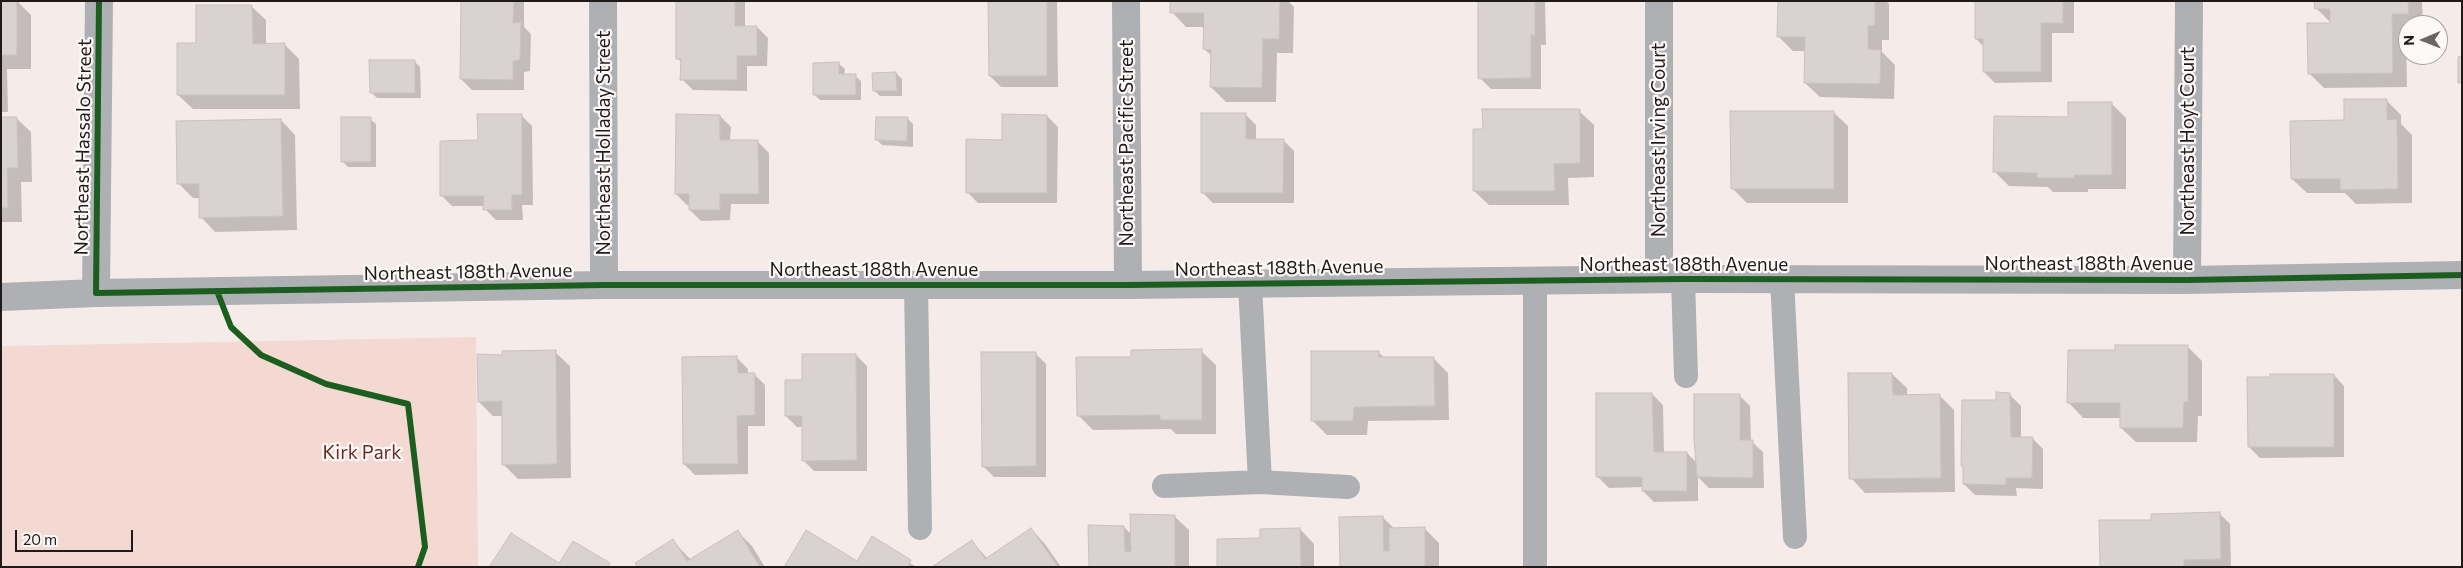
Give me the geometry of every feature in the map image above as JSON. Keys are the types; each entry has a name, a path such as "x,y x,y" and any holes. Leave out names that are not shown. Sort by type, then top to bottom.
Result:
{"street":[{"name":"Northeast Hassalo Street","path":"96,293 100,1"},
{"name":"Northeast Holladay Street","path":"603,1 604,285"},
{"name":"Northeast Pacific Street","path":"1126,1 1128,285"},
{"name":"Northeast Irving Court","path":"1659,1 1671,279"},
{"name":"Northeast Hoyt Court","path":"2187,280 2189,1"},
{"name":"Northeast 188th Avenue","path":"1,297 96,293 604,285 1128,285 1671,279 2187,280 2462,275"}],"lane":[{"path":"1671,279 1686,376"},
{"path":"1782,279 1795,537"},
{"path":"1535,281 1535,567"},
{"path":"1250,284 1260,482"},
{"path":"916,285 920,528"},
{"path":"1164,486 1260,482 1348,487"}],"green space":[{"name":"Kirk Park","path":"476,337 478,567 1,567 1,346"}],"building":[{"path":"1,1 17,1 17,55 1,55"},
{"path":"461,1 514,1 513,23 521,22 520,60 513,61 513,80 460,79"},
{"path":"676,1 735,1 735,26 757,26 757,56 737,56 737,80 680,80 681,59 676,59"},
{"path":"988,1 1047,1 1047,76 989,76"},
{"path":"1170,1 1280,1 1279,39 1263,39 1262,88 1210,87 1211,50 1203,49 1204,13 1170,13"},
{"path":"1478,1 1535,1 1535,35 1531,35 1531,78 1478,79"},
{"path":"1778,1 1875,1 1875,25 1868,26 1868,49 1881,50 1880,84 1804,83 1805,37 1777,37"},
{"path":"1975,1 2063,1 2063,23 2041,23 2041,72 1983,72 1983,39 1975,39"},
{"path":"2314,1 2408,1 2409,14 2392,14 2393,73 2308,74 2307,23 2330,23 2330,9 2315,9"},
{"path":"196,5 252,5 253,44 285,43 285,95 177,95 177,43 196,43"},
{"path":"2462,56 2462,83 2458,83 2458,57"},
{"path":"369,60 415,60 415,93 370,93"},
{"path":"839,62 839,74 856,74 856,95 813,95 813,63"},
{"path":"896,72 897,91 873,91 872,73"},
{"path":"2344,99 2387,99 2387,120 2397,119 2398,189 2340,190 2340,179 2291,179 2290,121 2344,120"},
{"path":"2068,102 2112,102 2112,175 2074,175 2074,178 2037,178 2037,173 1993,172 1994,116 2068,117"},
{"path":"1482,109 1580,109 1580,163 1554,164 1555,191 1473,191 1473,129 1483,129"},
{"path":"1730,111 1834,111 1834,189 1731,189"},
{"path":"1201,113 1246,113 1246,139 1284,139 1283,193 1201,193"},
{"path":"477,114 522,114 522,195 512,195 512,210 483,210 484,196 440,196 440,141 478,140"},
{"path":"676,114 720,115 720,140 758,140 759,194 720,194 720,210 689,210 689,194 675,194"},
{"path":"1002,114 1047,115 1047,193 966,193 966,139 1002,140"},
{"path":"1,117 17,117 18,168 7,168 8,208 1,208"},
{"path":"341,117 371,117 371,162 341,162"},
{"path":"876,117 908,117 907,141 875,140"},
{"path":"281,119 283,216 199,218 199,184 177,184 176,121"},
{"path":"2115,345 2188,345 2188,402 2184,402 2183,428 2120,428 2120,403 2067,403 2068,350 2115,350"},
{"path":"1202,349 1202,420 1160,420 1160,415 1077,416 1076,357 1131,357 1131,350"},
{"path":"556,350 557,464 502,465 502,401 478,402 477,354 502,355 502,351"},
{"path":"1311,351 1379,351 1379,357 1434,357 1435,406 1354,407 1353,421 1311,421"},
{"path":"981,352 1036,352 1036,466 982,467"},
{"path":"802,354 856,354 857,460 802,461 802,416 785,416 785,380 802,380"},
{"path":"737,356 738,373 755,373 755,415 737,416 738,464 683,464 682,357"},
{"path":"1848,373 1892,373 1893,395 1940,394 1941,478 1849,479"},
{"path":"2270,374 2334,374 2334,447 2248,447 2247,377 2270,377"},
{"path":"1996,392 2010,393 2011,437 2033,437 2032,478 2006,478 2006,485 1963,484 1963,467 1961,466 1962,400 1996,400"},
{"path":"1596,393 1652,393 1654,452 1687,452 1687,491 1642,491 1642,477 1596,477"},
{"path":"1694,394 1740,394 1740,440 1753,440 1753,478 1697,477 1694,440"},
{"path":"2220,512 2221,559 2184,560 2184,567 2100,567 2099,520 2151,520 2151,514"},
{"path":"1130,514 1175,515 1175,567 1089,567 1088,525 1124,526 1125,552 1131,551"},
{"path":"1383,516 1384,551 1389,551 1389,528 1425,527 1425,567 1340,567 1339,517"},
{"path":"1031,528 1058,567 933,566 972,540 985,559"},
{"path":"1300,528 1301,567 1217,567 1217,539 1260,538 1260,529"},
{"path":"738,530 760,567 637,567 635,563 673,539 687,561"},
{"path":"806,530 857,561 872,536 911,560 908,567 784,567"},
{"path":"511,533 559,563 573,541 610,563 608,567 489,567"}],"cycle path":[{"path":"99,1 96,293 604,285 1128,285 1683,279 2187,280 2462,275"},
{"path":"217,291 231,327 261,355 326,384 408,404 425,547 418,567"}]}
